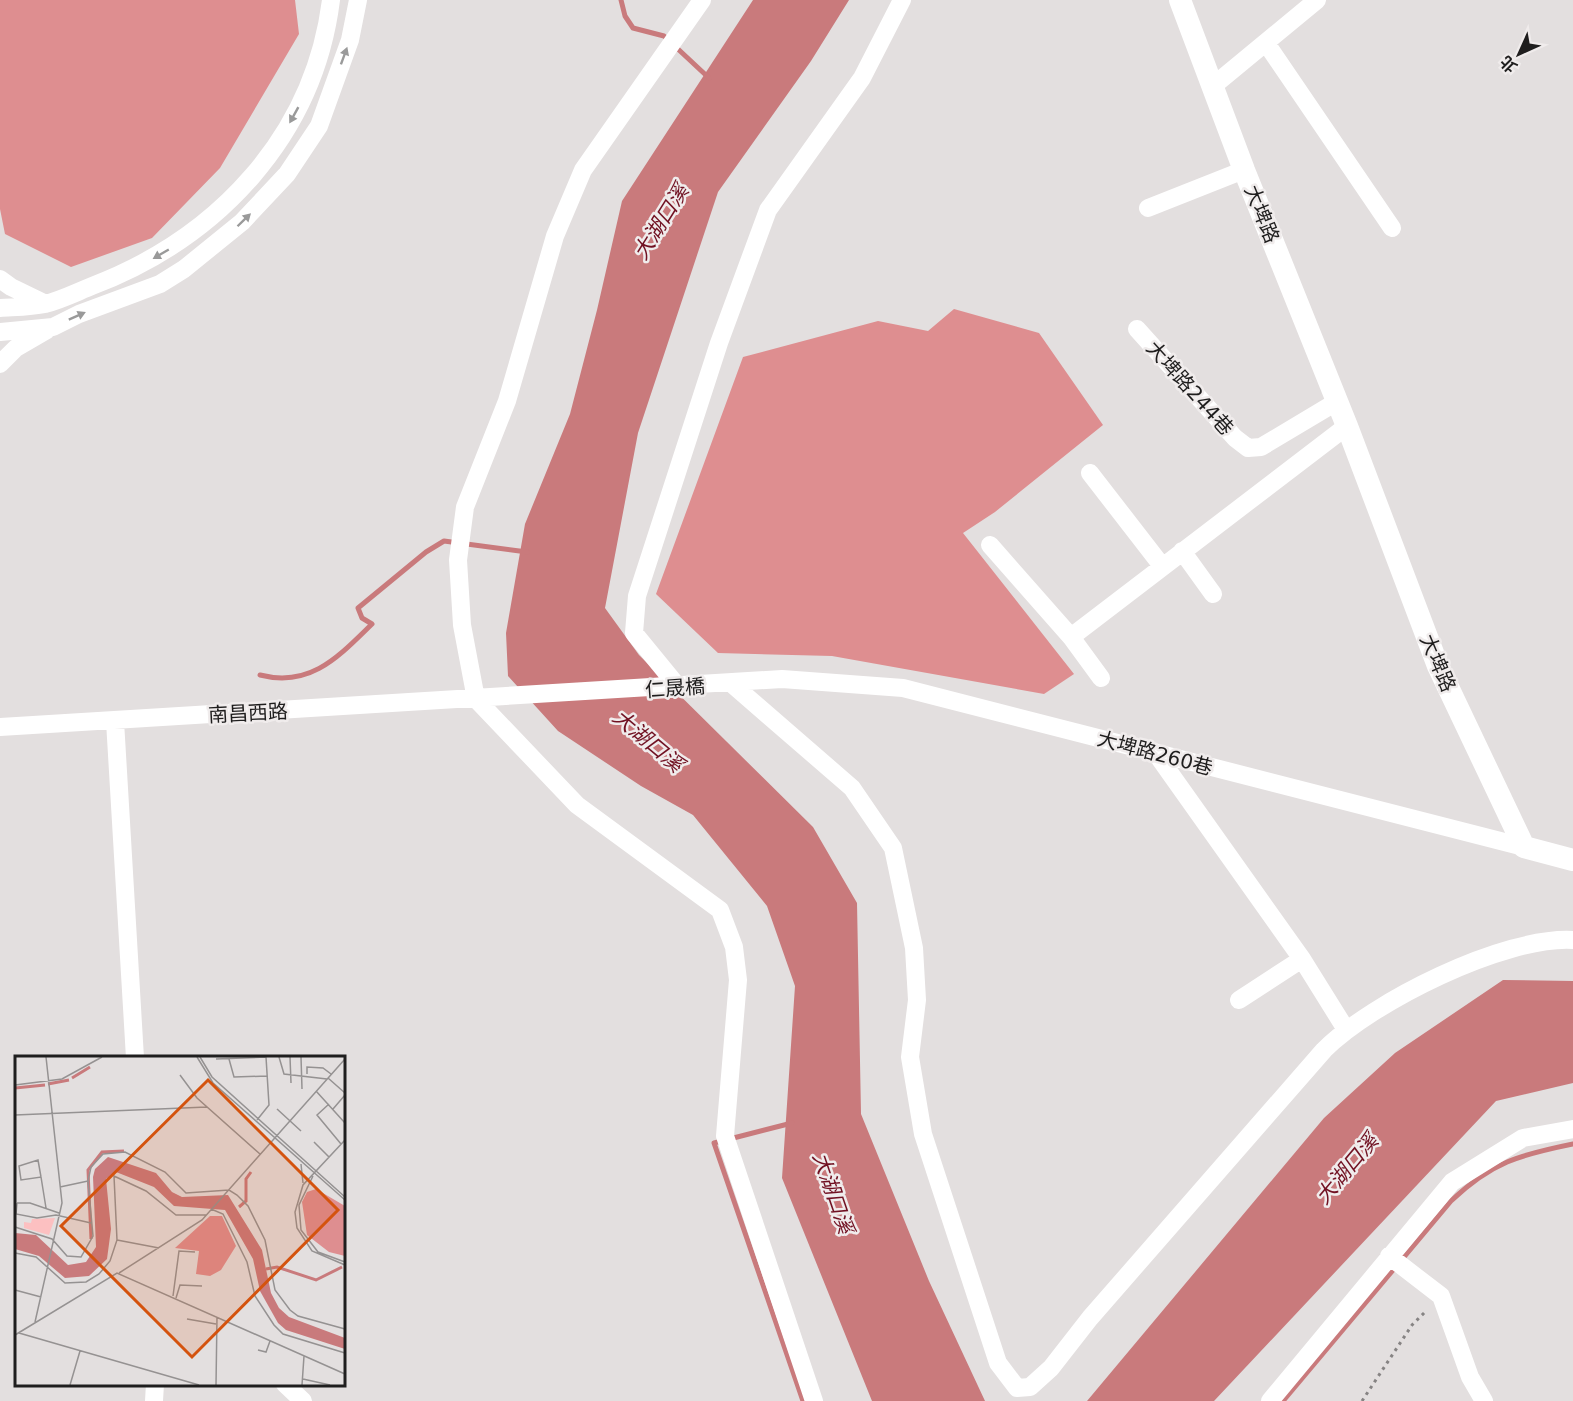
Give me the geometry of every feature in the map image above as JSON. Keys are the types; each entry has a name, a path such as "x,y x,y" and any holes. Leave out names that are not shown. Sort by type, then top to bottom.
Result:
{"main road":[{"name":"大埤路","path":"1180,0 1244,170 1338,401 1438,666 1524,847"},
{"path":"1524,847 1573,860"}],"street":[{"path":"0,308 46,303 127,273 185,239 242,187 275,148 306,93 322,49 331,0"},
{"path":"0,364 16,348 79,314 160,284 224,239 259,206 287,174 319,126 350,39 358,0"},
{"path":"702,0 583,170 555,236 507,401 465,507 458,571 462,625 477,699 577,805 720,910 734,947 738,980 725,1136 814,1401"},
{"path":"678,688 634,633 637,596 719,343 768,210 862,78 902,0"},
{"path":"1213,86 1317,0"},
{"path":"1266,43 1392,228"},
{"path":"1148,208 1244,170"},
{"path":"0,279 10,287 46,303"},
{"path":"0,332 53,327"},
{"name":"大埤路244巷","path":"1137,330 1235,438 1248,448 1261,447 1338,401"},
{"path":"1071,637 1347,426"},
{"path":"1090,473 1162,566"},
{"path":"990,545 1071,637 1101,678"},
{"path":"1182,551 1213,594"},
{"name":"仁晟橋","path":"496,699 782,679"},
{"name":"大埤路260巷","path":"782,679 903,688 1524,847"},
{"path":"732,684 852,788 893,848 914,948 917,1000 910,1057 923,1134 998,1363 1017,1388 1030,1387 1051,1368 1090,1318 1345,1028 1441,975 1496,952 1561,939 1573,940"},
{"name":"南昌西路","path":"0,728 496,699"},
{"path":"115,721 135,1056"},
{"path":"1155,752 1302,959 1345,1028"},
{"path":"1239,1000 1302,959"},
{"path":"1270,1401 1452,1182 1523,1138 1573,1129"},
{"path":"1389,1256 1441,1296 1470,1377 1484,1401"},
{"path":"287,1386 303,1401"}],"path":[{"path":"1362,1401 1412,1325 1441,1296"}],"shaded area":[{"path":"0,0 295,0 299,34 220,168 152,238 71,267 5,234 0,209"},
{"path":"954,309 1039,333 1103,425 995,512 963,533 1074,674 1044,694 832,656 718,653 656,594 743,357 878,321 928,331"}],"water":[{"name":"大湖口溪","path":"753,0 849,0 811,61 718,192 638,433 605,608 639,655 813,827 857,903 861,1114 929,1281 985,1401 872,1401 782,1178 795,986 767,906 693,815 641,786 558,731 508,676 506,633 525,524 570,414 622,201"},
{"name":"大湖口溪","path":"1503,980 1573,981 1573,1083 1496,1101 1214,1401 1087,1401 1324,1118 1395,1053"}],"waterway":[{"path":"621,0 625,16 633,28 664,36 709,78"},
{"path":"260,675 278,678 294,677 309,673 336,658 372,624 362,618 358,608 426,552 444,541 527,552"},
{"path":"792,1123 714,1143 803,1401"},
{"path":"1283,1401 1451,1201 1480,1177 1507,1162 1573,1144"}]}
